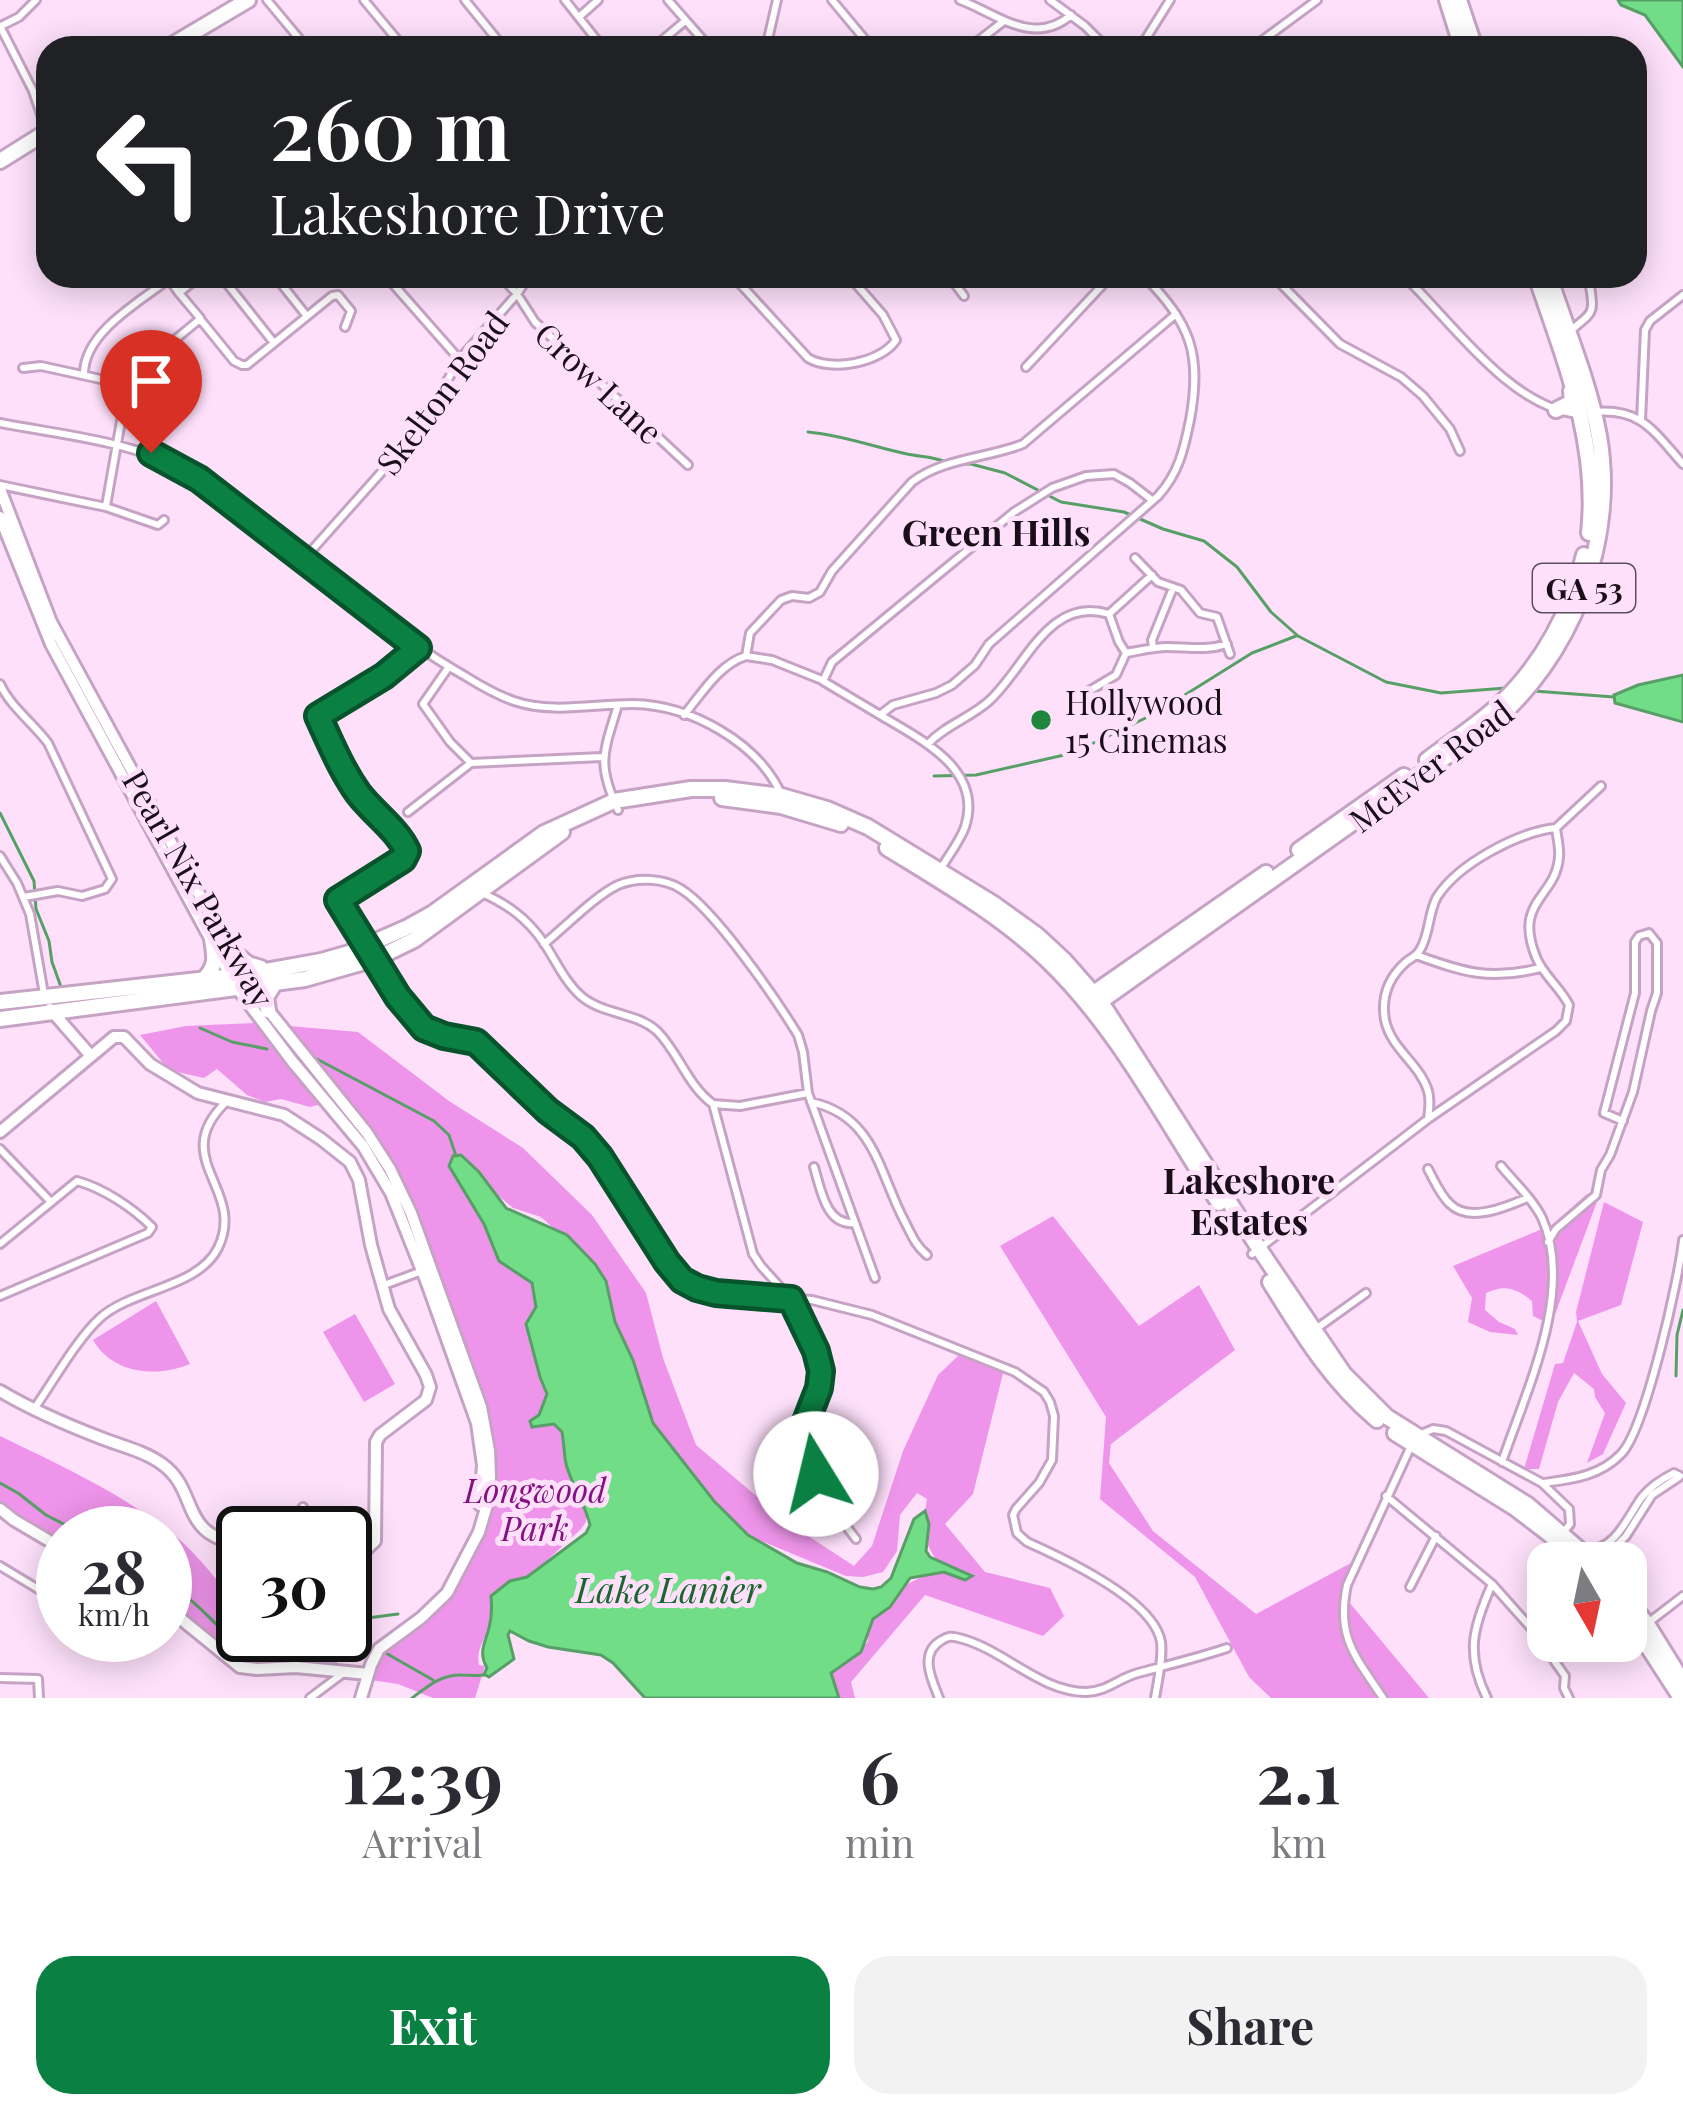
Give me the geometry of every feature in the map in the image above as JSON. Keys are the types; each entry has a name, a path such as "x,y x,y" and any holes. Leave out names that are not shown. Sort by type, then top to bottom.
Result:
{"main road":[{"path":"190,36 248,0"},
{"path":"1447,0 1458,36"},
{"path":"1459,0 1474,36"},
{"path":"0,160 36,139"},
{"name":"McEver Road","path":"1092,1001 1483,719 1513,690 1552,639 1576,585 1590,529 1591,499 1587,413 1540,288"},
{"name":"McEver Road","path":"1092,1001 1207,927 1488,727 1511,708 1555,655 1586,583 1598,530 1602,468 1553,288"},
{"path":"1556,410 1573,400 1562,352"},
{"path":"0,1002 48,1006 273,976 324,976 371,953 414,940 544,833 616,805 691,789 739,790 827,809 868,826 1037,935 1092,1001 1309,1333"},
{"path":"782,801 865,835 963,896 1021,937 1092,1001"},
{"path":"1207,927 1210,917 1254,881"},
{"path":"202,980 216,962 212,939"},
{"path":"232,951 273,976"},
{"path":"268,1010 266,997 273,976"},
{"path":"0,1019 48,1006 202,980 240,981"},
{"path":"1256,1252 1300,1311 1317,1357 1364,1409 1563,1542"},
{"path":"1647,1632 1683,1682"},
{"path":"1647,1634 1681,1698"}],"street":[{"path":"36,0 19,17 0,26 36,99"},
{"path":"267,0 297,36"},
{"path":"364,0 394,36"},
{"path":"465,0 494,36"},
{"path":"565,0 594,36"},
{"path":"579,17 598,0"},
{"path":"668,0 699,36"},
{"path":"769,36 777,0"},
{"path":"832,0 862,36"},
{"path":"960,0 1021,27 1048,29 1071,15"},
{"path":"1050,0 1094,36"},
{"path":"1148,36 1170,0"},
{"path":"1268,36 1317,0"},
{"path":"667,36 685,21"},
{"path":"985,36 1004,21"},
{"path":"84,374 96,337 158,288"},
{"path":"176,288 242,365 332,296 338,295 351,311 344,327"},
{"path":"179,292 184,288"},
{"path":"230,288 274,343"},
{"path":"285,288 307,316"},
{"path":"396,288 459,360"},
{"name":"Crow Lane","path":"512,288 535,322 688,465"},
{"name":"Skelton Road","path":"304,560 419,430 459,360 521,288"},
{"path":"745,288 808,358 830,365 888,351 896,340 883,315 859,288"},
{"path":"958,288 964,296"},
{"path":"1026,367 1100,288"},
{"path":"880,715 893,705 936,694 965,675 989,644 1172,479 1195,391 1195,361 1177,314 1154,288"},
{"path":"1286,288 1340,344 1400,377 1423,396 1450,429 1460,451"},
{"path":"1416,288 1531,398 1556,410 1621,410 1641,422 1683,464"},
{"path":"1568,335 1591,314 1590,288"},
{"path":"1641,422 1645,330 1650,320 1683,296"},
{"path":"746,656 750,633 782,600 809,598 820,592 832,571 913,482 944,466 1023,444 1177,314"},
{"path":"22,368 41,365 124,381 200,319"},
{"path":"106,507 122,421"},
{"path":"0,423 151,453 183,469 418,648 494,694 524,704 660,707 684,715 748,749 768,771 782,801"},
{"path":"823,681 832,662 1039,495 1102,473 1123,478 1152,500"},
{"path":"0,487 106,507 158,525 164,520"},
{"name":"Pearl Nix Parkway","path":"0,487 51,622 232,951 240,981 381,1153 411,1213 426,1268"},
{"name":"Pearl Nix Parkway","path":"0,518 57,655 212,939 372,1159 391,1193 481,1407 489,1492 474,1544 447,1593 379,1649 368,1674"},
{"path":"1135,558 1159,582 1181,590 1200,613 1217,617 1230,654"},
{"path":"1109,614 1152,575"},
{"path":"1153,648 1173,588"},
{"path":"927,745 992,700 1040,637 1065,618 1078,610 1109,614"},
{"path":"1109,614 1126,653"},
{"path":"1126,653 1227,644"},
{"path":"418,648 384,676 318,716 355,788 407,851 403,859 338,900 398,997 424,1028 476,1042 548,1111 583,1137 682,1280 716,1293 839,1305 1011,1370 1044,1392 1054,1416 1052,1460 1040,1483 1016,1508 1017,1533 1145,1612 1161,1645 1155,1698"},
{"path":"1079,697 1116,675 1126,653"},
{"path":"684,715 725,667 746,656 772,660 823,681 880,715 927,745 964,782 968,819 939,870"},
{"path":"448,668 423,704 471,763"},
{"path":"0,684 48,743 112,879 94,893 76,896 58,891 24,897"},
{"path":"616,805 602,757 618,705"},
{"path":"408,812 471,763 602,757"},
{"path":"1428,1119 1427,1087 1388,1032 1384,999 1391,979 1416,955 1435,902 1455,878 1515,838 1556,828 1601,786"},
{"path":"1256,1252 1428,1119 1566,1021 1567,999 1541,968 1529,920 1559,859 1556,828"},
{"path":"0,856 24,897 48,1006 76,1040 86,1061"},
{"path":"544,944 617,886 652,880 682,889 698,903 793,1026 802,1046 810,1098 875,1278"},
{"path":"474,889 518,912 585,1000 658,1032 690,1082 713,1105 754,1253 791,1299 816,1351 819,1388 805,1424 818,1485 856,1539"},
{"path":"1548,1242 1556,1229 1596,1195 1600,1170 1610,1155 1623,1121 1633,1092 1656,1002 1657,943 1649,934 1635,942 1635,993 1604,1113 1623,1121"},
{"path":"1416,955 1477,975 1501,976 1541,968"},
{"path":"0,1132 114,1037 124,1036 166,1076 198,1093 284,1115 350,1162 381,1286 430,1391 426,1400 380,1435 374,1451 372,1544"},
{"path":"713,1105 810,1098 854,1124 867,1138 915,1243 927,1255"},
{"path":"34,1410 98,1320 117,1306 194,1273 213,1257 222,1240 224,1211 204,1155 203,1134 226,1102"},
{"path":"0,1149 51,1202"},
{"path":"1501,1166 1543,1221 1552,1257 1553,1302 1502,1462"},
{"path":"814,1167 836,1220 854,1223"},
{"path":"1428,1169 1455,1208 1488,1211 1527,1198"},
{"path":"0,1244 72,1184 83,1182 139,1214 152,1227 0,1297"},
{"path":"1542,1483 1601,1470 1634,1435 1683,1240"},
{"path":"381,1286 426,1268"},
{"path":"1309,1333 1366,1294"},
{"path":"1300,1311 1316,1319 1330,1318"},
{"path":"0,1390 34,1410 161,1463 178,1480 192,1513 216,1536"},
{"path":"1383,1698 1360,1664 1342,1618 1347,1585 1386,1496 1414,1442 1426,1431 1439,1429 1542,1483 1569,1509 1570,1524 1559,1538"},
{"path":"1615,1541 1651,1495 1674,1473 1681,1475"},
{"path":"1386,1496 1492,1585 1532,1629 1565,1676 1569,1698"},
{"path":"0,1509 36,1533"},
{"path":"1411,1587 1436,1536"},
{"path":"0,1566 36,1588"},
{"path":"1487,1698 1472,1646 1492,1585"},
{"path":"1647,1624 1683,1600"},
{"path":"192,1628 240,1667 368,1674 361,1698"},
{"path":"939,1698 928,1661 934,1645 950,1637 961,1638 1074,1694 1101,1690 1132,1675 1227,1648"},
{"path":"310,1698 345,1672"},
{"path":"0,1678 38,1679 39,1698"}],"green space":[{"name":"Longwood Park","path":"254,1023 358,1032 449,1101 523,1148 592,1215 646,1293 663,1358 696,1445 787,1522 854,1566 872,1546 903,1451 938,1375 960,1354 1004,1369 973,1494 945,1524 985,1572 1050,1588 1064,1616 1043,1636 925,1595 851,1682 855,1698 834,1698 825,1670 854,1659 868,1641 865,1614 939,1564 925,1533 927,1499 917,1493 900,1515 897,1551 883,1572 863,1577 846,1576 764,1542 738,1539 667,1456 639,1402 581,1253 541,1217 513,1208 494,1192 472,1188 499,1261 532,1283 536,1307 531,1345 547,1394 533,1427 554,1424 562,1432 565,1460 586,1511 601,1510 587,1514 581,1529 542,1565 491,1595 490,1623 479,1654 479,1665 485,1666 475,1698 433,1698 398,1684 371,1680 382,1654 448,1596 478,1547 494,1487 490,1426 409,1196 382,1148 344,1098 310,1107 281,1099 265,1102 247,1095 217,1069 204,1078 169,1070 140,1035 186,1026"},
{"path":"1587,1194 1598,1199 1551,1325 1533,1316 1532,1301 1505,1288 1486,1293 1485,1310 1518,1335 1490,1332 1468,1322 1472,1298 1453,1266 1552,1225"},
{"path":"1604,1202 1643,1222 1621,1305 1578,1321 1602,1374 1626,1403 1603,1454 1587,1463 1605,1413 1594,1389 1574,1373 1558,1402 1539,1469 1524,1469 1555,1364 1563,1363 1577,1322"},
{"path":"1053,1216 1139,1326 1199,1285 1235,1350 1111,1444 1109,1463 1153,1531 1256,1614 1351,1563 1344,1596 1429,1698 1271,1698 1249,1677 1195,1577 1100,1499 1106,1417 1000,1246"},
{"path":"156,1301 190,1364 163,1371 136,1370 112,1360 93,1340"},
{"path":"355,1314 395,1384 364,1402 323,1332"},
{"path":"0,1436 132,1506 36,1506 36,1533 0,1512"},
{"path":"192,1552 216,1579 216,1647 192,1628"},
{"path":"247,1662 337,1662 335,1669"}],"water":[{"path":"1618,0 1683,0 1683,67 1645,15"},
{"path":"1683,675 1683,722 1615,703 1614,695 1638,685"},
{"name":"Lake Lanier","path":"461,1155 506,1208 567,1235 595,1264 606,1281 615,1322 653,1423 714,1501 748,1535 797,1563 873,1589 891,1578 914,1519 925,1511 930,1557 972,1576 965,1580 944,1572 910,1578 890,1607 873,1619 861,1652 831,1673 839,1698 645,1698 601,1655 548,1647 510,1631 514,1659 489,1677 484,1674 491,1596 510,1581 527,1577 586,1533 590,1525 566,1464 562,1432 554,1424 532,1427 530,1421 539,1415 547,1394 526,1324 536,1307 532,1283 499,1261 484,1224 449,1166 453,1156"}],"waterway":[{"path":"808,432 946,462"},
{"path":"955,464 1005,473 1061,502 1124,512 1204,541 1237,567 1271,612 1298,636 1386,682 1441,693 1506,688"},
{"path":"934,776 976,775 1073,753 1156,713 1252,653 1296,636"},
{"path":"1534,691 1614,697"},
{"path":"0,813 34,881 36,909 61,987"},
{"path":"200,1028 232,1042 267,1049"},
{"path":"315,1058 434,1121 449,1135 456,1156"},
{"path":"1676,1376 1683,1310"},
{"path":"0,1483 36,1507"},
{"path":"192,1602 216,1623"},
{"path":"372,1617 398,1614"},
{"path":"384,1652 433,1680"},
{"path":"412,1698 448,1676 485,1675"}],"place":[{"name":"Hollywood 15 Cinemas","path":"1041,720"}],"district":[{"name":"Green Hills","path":"996,531"},
{"name":"Lakeshore Estates","path":"1249,1200"}],"route":[{"path":"151,453 199,479 418,648 384,676 318,716 355,788 407,851 403,859 338,900 398,997 424,1028 476,1042 548,1111 583,1137 682,1280 716,1293 791,1299 796,1305 820,1361 819,1388 805,1424 816,1474"}]}
